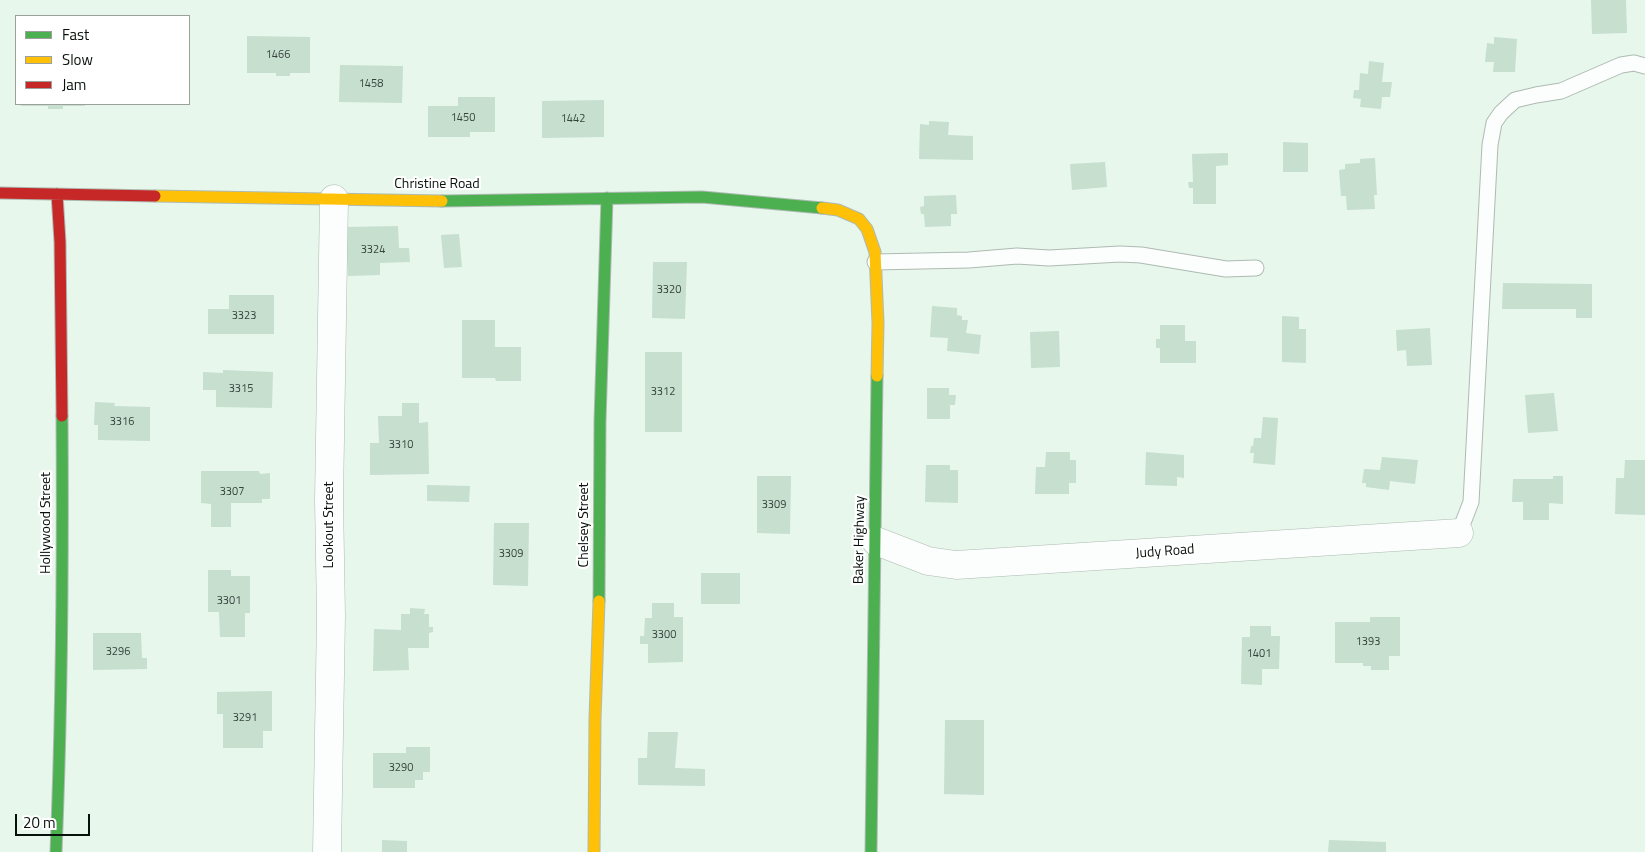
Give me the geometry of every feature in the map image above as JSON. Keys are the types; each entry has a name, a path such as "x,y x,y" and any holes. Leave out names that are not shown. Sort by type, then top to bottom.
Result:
{"street":[{"name":"Christine Road","path":"0,193 449,201 702,197 838,210 859,220 867,230"},
{"name":"Hollywood Street","path":"56,852 61,723 63,558 60,242 57,194"},
{"name":"Chelsey Street","path":"594,852 594,719 599,639 600,420 607,198"},
{"name":"Lookout Street","path":"327,852 331,616 329,499 334,199"},
{"name":"Baker Highway","path":"867,230 875,252 878,323 871,852"},
{"name":"Judy Road","path":"876,541 928,561 956,565 1459,533"}],"lane":[{"path":"1459,533 1472,502 1490,145 1494,123 1501,113 1516,100 1536,94 1561,91 1621,65 1634,63 1645,66"},
{"path":"875,262 969,260 1017,256 1049,258 1120,254 1142,255 1226,269 1256,268"}],"building":[{"path":"1591,0 1626,0 1627,33 1592,34"},
{"path":"247,36 310,37 310,73 290,73 290,76 276,76 276,73 247,73"},
{"path":"1494,37 1517,39 1515,72 1493,72 1494,62 1485,62 1487,43 1494,44"},
{"path":"1369,61 1384,63 1382,82 1392,82 1390,97 1382,97 1381,109 1360,107 1361,99 1353,98 1354,90 1359,90 1360,73 1368,74"},
{"path":"340,65 403,66 402,103 339,102"},
{"path":"458,97 495,97 495,132 470,132 470,137 428,137 428,106 458,106"},
{"path":"604,100 604,137 542,138 542,101"},
{"path":"85,105 63,106 63,109 48,109 48,106 21,106"},
{"path":"929,121 949,122 948,135 973,136 973,160 919,159 920,124 929,125"},
{"path":"1283,142 1308,143 1308,172 1283,172"},
{"path":"1228,153 1228,165 1216,166 1216,204 1193,204 1193,188 1189,188 1188,182 1193,182 1192,154"},
{"path":"1375,158 1377,195 1374,195 1375,209 1347,210 1346,196 1341,196 1339,170 1345,169 1345,164 1360,163 1360,159"},
{"path":"1105,162 1107,187 1072,190 1070,164"},
{"path":"956,195 957,214 951,214 951,226 925,227 924,214 921,214 920,207 924,206 924,196"},
{"path":"398,226 399,248 409,248 410,262 380,263 380,275 348,276 346,227"},
{"path":"459,234 462,267 444,268 441,235"},
{"path":"653,262 687,262 685,319 652,318"},
{"path":"1503,283 1592,284 1592,318 1576,318 1576,309 1502,309"},
{"path":"229,295 274,295 274,334 208,334 208,309 229,309"},
{"path":"932,306 957,308 957,315 962,316 962,320 968,320 966,333 981,335 979,354 947,351 948,338 930,337"},
{"path":"1282,316 1299,317 1299,329 1306,329 1306,363 1282,362"},
{"path":"462,320 495,320 495,347 521,347 521,381 496,381 495,378 462,378"},
{"path":"1160,325 1185,325 1185,341 1196,341 1196,363 1160,363 1160,348 1156,348 1156,339 1160,339"},
{"path":"1430,328 1432,365 1407,366 1406,350 1397,351 1396,330"},
{"path":"1059,331 1060,367 1031,368 1030,332"},
{"path":"645,352 682,352 682,432 645,432"},
{"path":"223,370 273,372 272,408 216,407 216,390 203,390 203,372 223,373"},
{"path":"927,388 949,388 949,395 956,395 955,405 950,405 950,419 927,419"},
{"path":"1554,393 1558,431 1528,433 1525,395"},
{"path":"95,402 115,403 114,406 150,407 150,441 98,440 98,425 94,425"},
{"path":"402,403 419,403 419,423 428,422 429,474 370,475 370,443 379,443 378,416 402,416"},
{"path":"1263,417 1278,418 1275,465 1253,463 1254,453 1250,453 1254,438 1261,438"},
{"path":"1046,452 1070,452 1070,460 1076,460 1076,483 1069,483 1069,494 1035,494 1036,467 1045,467"},
{"path":"1146,452 1184,455 1184,478 1177,477 1177,486 1145,485"},
{"path":"1382,457 1418,460 1415,484 1390,481 1389,490 1366,487 1366,483 1362,483 1364,469 1380,470"},
{"path":"1625,460 1645,460 1645,515 1615,514 1616,478 1624,478"},
{"path":"926,465 950,465 950,470 958,470 958,503 925,502"},
{"path":"201,471 259,471 260,474 270,473 270,499 262,499 262,503 231,503 231,527 211,527 211,504 201,503"},
{"path":"757,476 791,476 790,534 757,533"},
{"path":"1553,476 1563,476 1563,504 1549,503 1549,520 1523,520 1523,502 1512,502 1513,479 1553,479"},
{"path":"427,485 470,486 469,502 427,501"},
{"path":"494,523 529,523 528,586 493,585"},
{"path":"208,570 231,570 231,576 250,576 250,613 245,613 245,637 220,637 219,612 208,612"},
{"path":"701,573 740,573 740,604 701,604"},
{"path":"652,603 674,603 674,617 683,617 683,662 648,663 648,644 640,644 640,636 644,636 645,618 652,618"},
{"path":"410,608 425,609 424,614 429,614 429,627 433,627 433,632 429,633 429,648 408,648 409,670 373,671 374,629 401,630 401,614 410,614"},
{"path":"1370,617 1400,617 1400,656 1389,656 1389,670 1371,670 1371,666 1363,666 1363,663 1335,663 1335,622 1370,622"},
{"path":"1250,626 1271,626 1271,636 1280,636 1279,669 1262,669 1262,685 1241,684 1242,637 1250,637"},
{"path":"93,633 141,633 142,658 147,658 147,669 93,670"},
{"path":"272,691 272,731 263,731 263,748 223,748 223,714 217,714 217,692"},
{"path":"945,720 984,720 984,795 944,794"},
{"path":"648,732 678,732 675,768 705,769 705,786 638,785 638,758 647,758"},
{"path":"406,747 430,747 430,772 423,772 423,780 415,780 415,788 373,788 373,753 406,753"},
{"path":"382,840 407,841 407,852 382,852"},
{"path":"1329,840 1386,842 1386,852 1328,852"}],"traffic: fast":[{"path":"442,201 702,197 822,208"},
{"path":"599,601 600,421 607,198"},
{"path":"871,852 877,376"},
{"path":"56,852 62,634 62,416"}],"traffic: slow":[{"path":"155,196 442,201"},
{"path":"822,208 838,210 859,219 867,229 875,252 878,323 877,376"},
{"path":"594,852 595,719 599,601"}],"traffic: jam":[{"path":"0,193 155,196"},
{"path":"57,194 60,242 62,416"}]}
